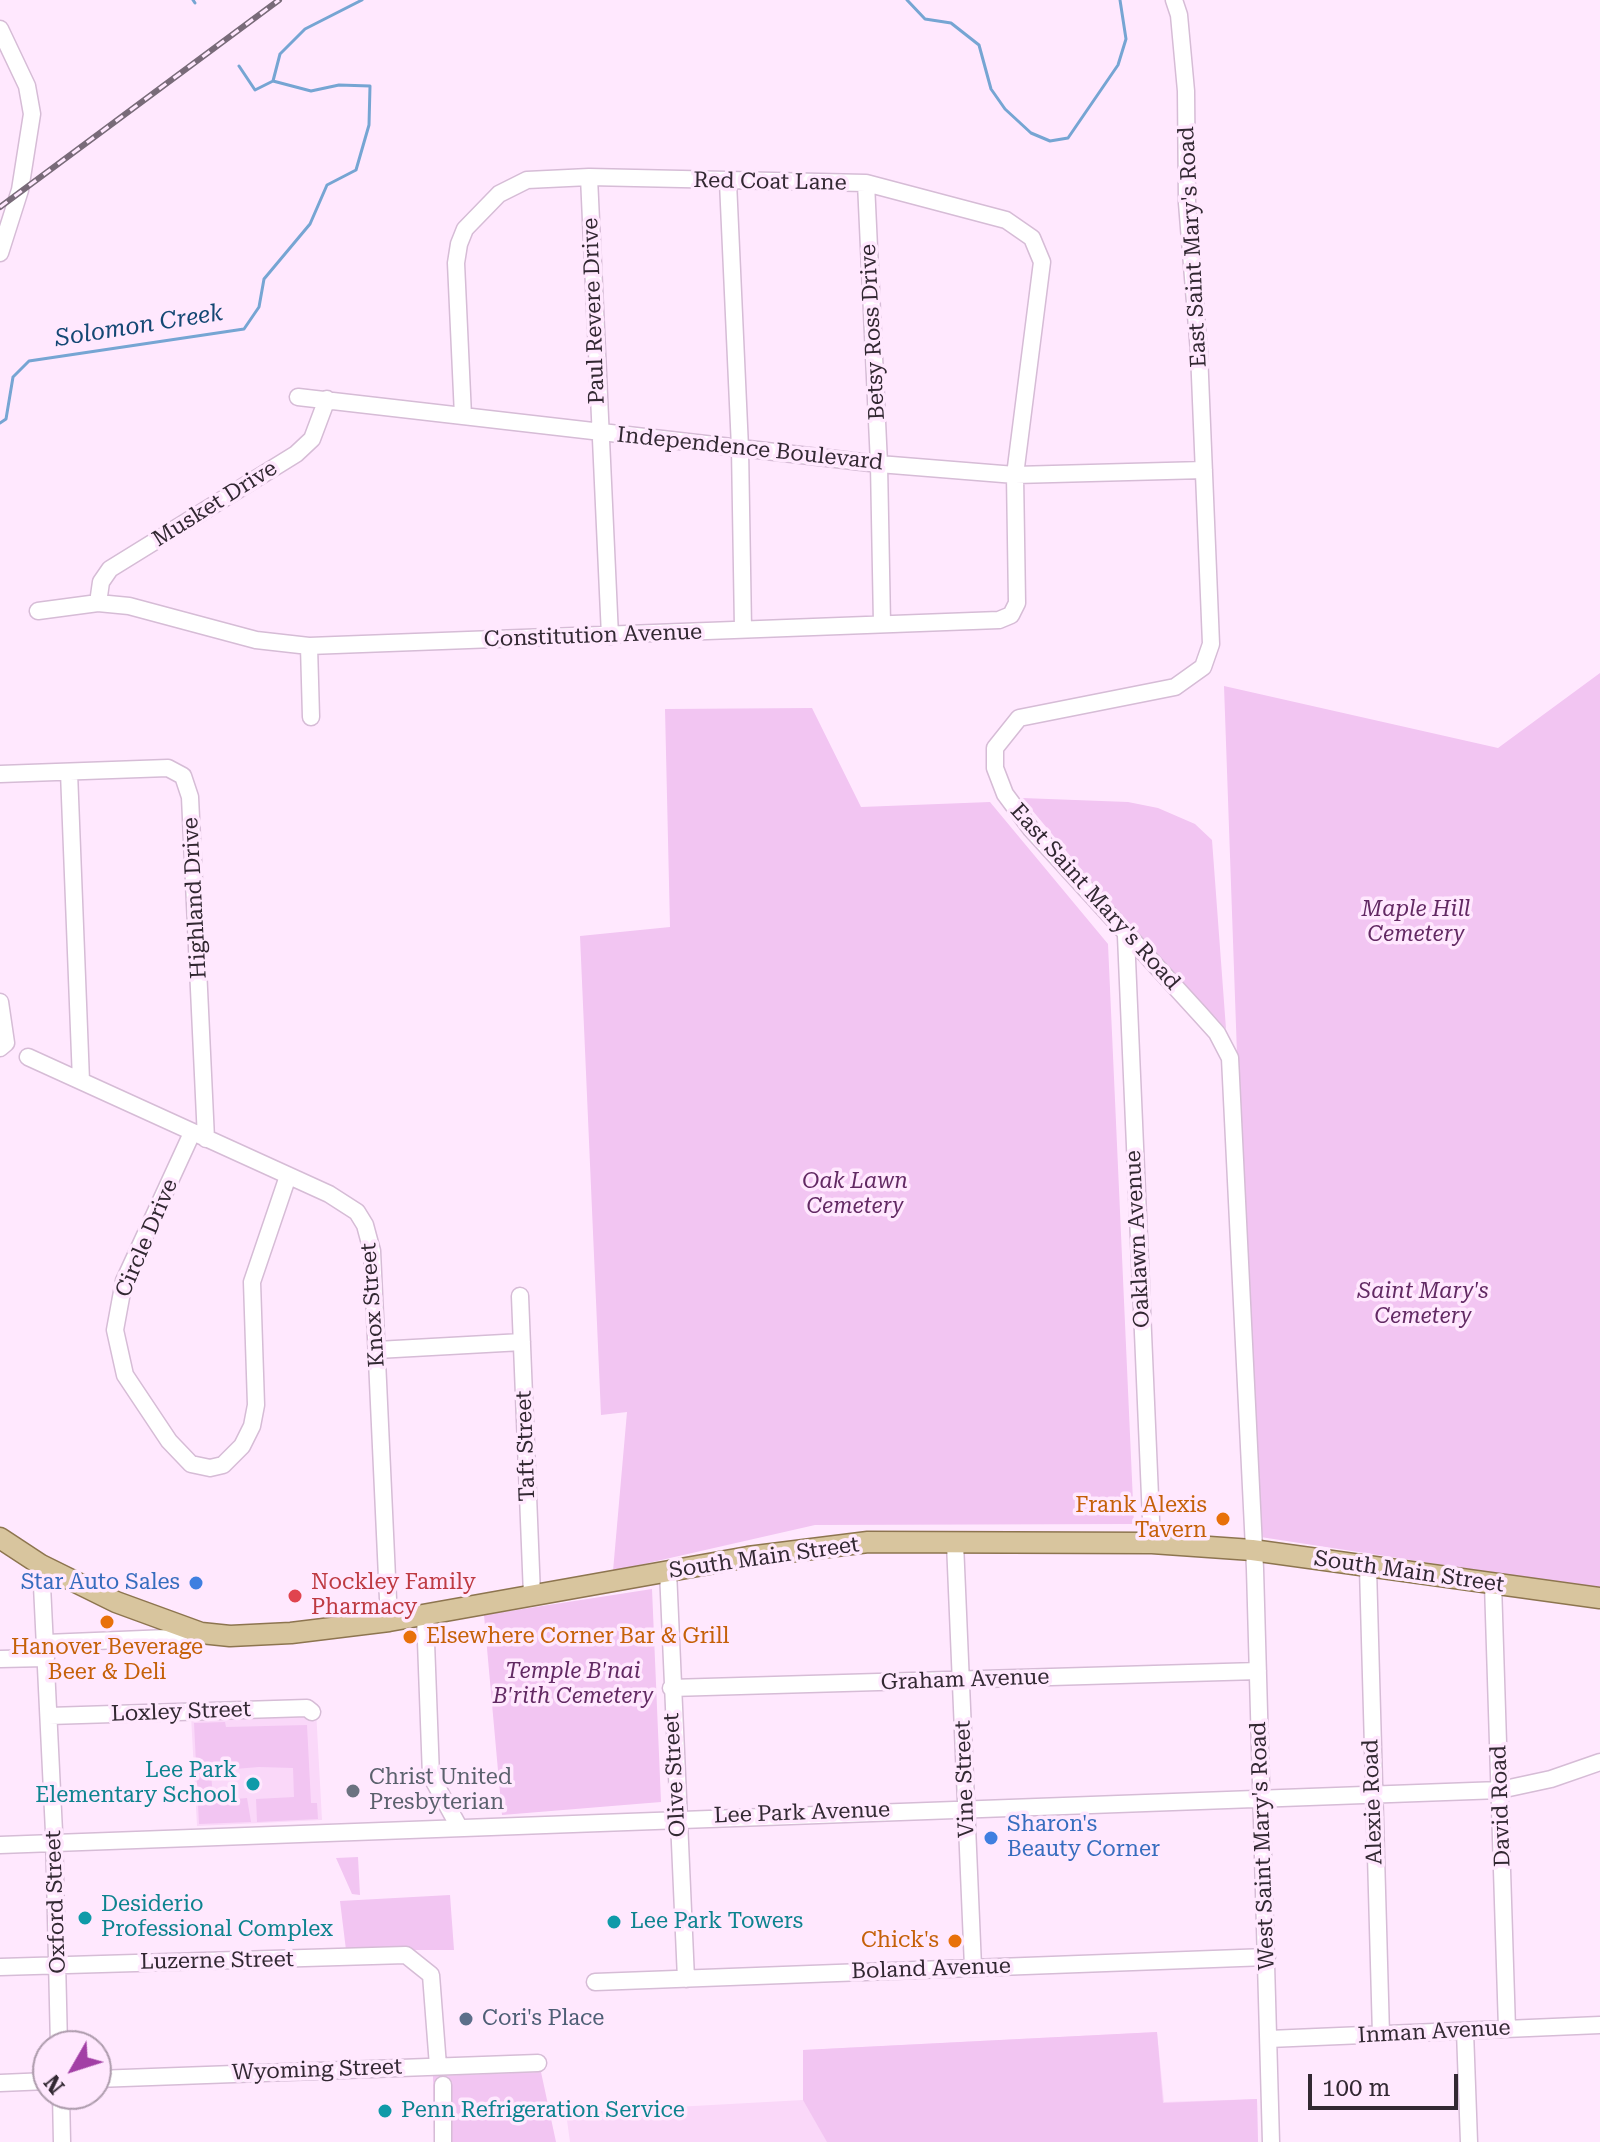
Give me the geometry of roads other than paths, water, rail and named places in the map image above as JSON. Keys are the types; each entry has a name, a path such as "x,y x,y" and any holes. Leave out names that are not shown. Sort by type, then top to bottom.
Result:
{"main road":[{"name":"South Main Street","path":"0,1538 41,1565 116,1602 201,1633 230,1636 291,1633 389,1621 805,1547 868,1542 1152,1543 1252,1550 1600,1598"}],"street":[{"name":"East Saint Mary's Road","path":"1174,0 1179,15 1186,91 1187,203 1213,623 1211,644 1203,667 1183,683 1160,692 1019,718 995,748 995,768 1005,794 1031,829 1217,1033 1230,1058 1252,1550"},
{"path":"0,29 24,77 31,104 32,134 20,190 0,253"},
{"name":"Red Coat Lane","path":"463,416 456,263 465,229 499,194 513,185 527,180 589,177 866,183 1006,220 1032,238 1042,262 1015,475"},
{"name":"Paul Revere Drive","path":"589,177 610,636"},
{"path":"728,182 740,448 743,629"},
{"name":"Betsy Ross Drive","path":"866,183 879,464 882,624"},
{"name":"Independence Boulevard","path":"298,397 879,464 1015,475 1204,470"},
{"name":"Musket Drive","path":"98,603 101,582 110,569 296,454 312,439 327,399"},
{"name":"Constitution Avenue","path":"38,611 98,603 160,612 256,640 309,646 999,620 1011,615 1017,603 1015,475"},
{"path":"309,646 311,717"},
{"name":"Highland Drive","path":"0,774 168,768 178,770 187,784 199,1136"},
{"path":"69,772 81,1081"},
{"name":"Oaklawn Avenue","path":"1126,936 1152,1543"},
{"path":"0,1002 6,1043 0,1048"},
{"name":"Knox Street","path":"28,1057 345,1203 365,1225 372,1251 389,1621"},
{"name":"Circle Drive","path":"199,1136 124,1281 115,1330 125,1375 169,1441 191,1464 210,1468 223,1465 242,1446 252,1426 256,1405 252,1282 288,1176"},
{"name":"Taft Street","path":"520,1296 532,1595"},
{"path":"377,1350 522,1342"},
{"name":"Vine Street","path":"955,1543 973,1967"},
{"name":"West Saint Mary's Road","path":"1252,1550 1271,2142"},
{"name":"Oxford Street","path":"41,1565 54,1844 59,2030"},
{"name":"Alexie Road","path":"1368,1568 1381,2035"},
{"name":"Olive Street","path":"668,1571 686,1979"},
{"name":"David Road","path":"1493,1584 1507,2029"},
{"path":"425,1615 431,1776 459,1827"},
{"path":"0,1659 46,1650 201,1633"},
{"name":"Graham Avenue","path":"671,1688 1258,1671"},
{"name":"Loxley Street","path":"49,1716 307,1708 312,1712"},
{"name":"Lee Park Avenue","path":"0,1845 1260,1796 1500,1790 1551,1779 1600,1762"},
{"name":"Luzerne Street","path":"0,1967 406,1955 431,1975 438,2066"},
{"name":"Boland Avenue","path":"595,1982 1267,1957"},
{"name":"Inman Avenue","path":"1269,2039 1600,2025"},
{"path":"1465,2031 1469,2142"},
{"name":"Wyoming Street","path":"112,2078 538,2063"},
{"path":"0,2083 32,2082"},
{"path":"443,2085 443,2142"},
{"path":"61,2110 62,2142"}],"waterway":[{"name":"Solomon Creek","path":"273,81 280,54 305,29 362,0"},
{"name":"Solomon Creek","path":"907,0 925,19 951,23 979,45 991,89 1005,109 1031,133 1050,141 1068,138 1118,65 1126,39 1120,0"},
{"path":"239,66 255,90 273,81"},
{"name":"Solomon Creek","path":"0,423 6,419 13,377 29,361 244,329 259,307 264,279 310,224 327,185 356,170 369,125 370,86 339,85 311,91 273,81"}],"railway":[{"path":"0,207 279,0"}],"place":[{"name":"Frank Alexis Tavern","path":"1223,1519"},
{"name":"Star Auto Sales","path":"196,1583"},
{"name":"Nockley Family Pharmacy","path":"295,1596"},
{"name":"Hanover Beverage Beer & Deli","path":"107,1622"},
{"name":"Elsewhere Corner Bar & Grill","path":"410,1637"},
{"name":"Lee Park Elementary School","path":"253,1784"},
{"name":"Christ United Presbyterian","path":"353,1791"},
{"name":"Sharon's Beauty Corner","path":"991,1838"},
{"name":"Desiderio Professional Complex","path":"85,1918"},
{"name":"Lee Park Towers","path":"614,1922"},
{"name":"Chick's","path":"955,1941"},
{"name":"Cori's Place","path":"466,2019"},
{"name":"Penn Refrigeration Service","path":"385,2111"}],"park label":[{"name":"Maple Hill Cemetery","path":"1416,922"},
{"name":"Oak Lawn Cemetery","path":"855,1194"},
{"name":"Saint Mary's Cemetery","path":"1423,1304"},
{"name":"Temple B'nai B'rith Cemetery","path":"573,1684"}]}
